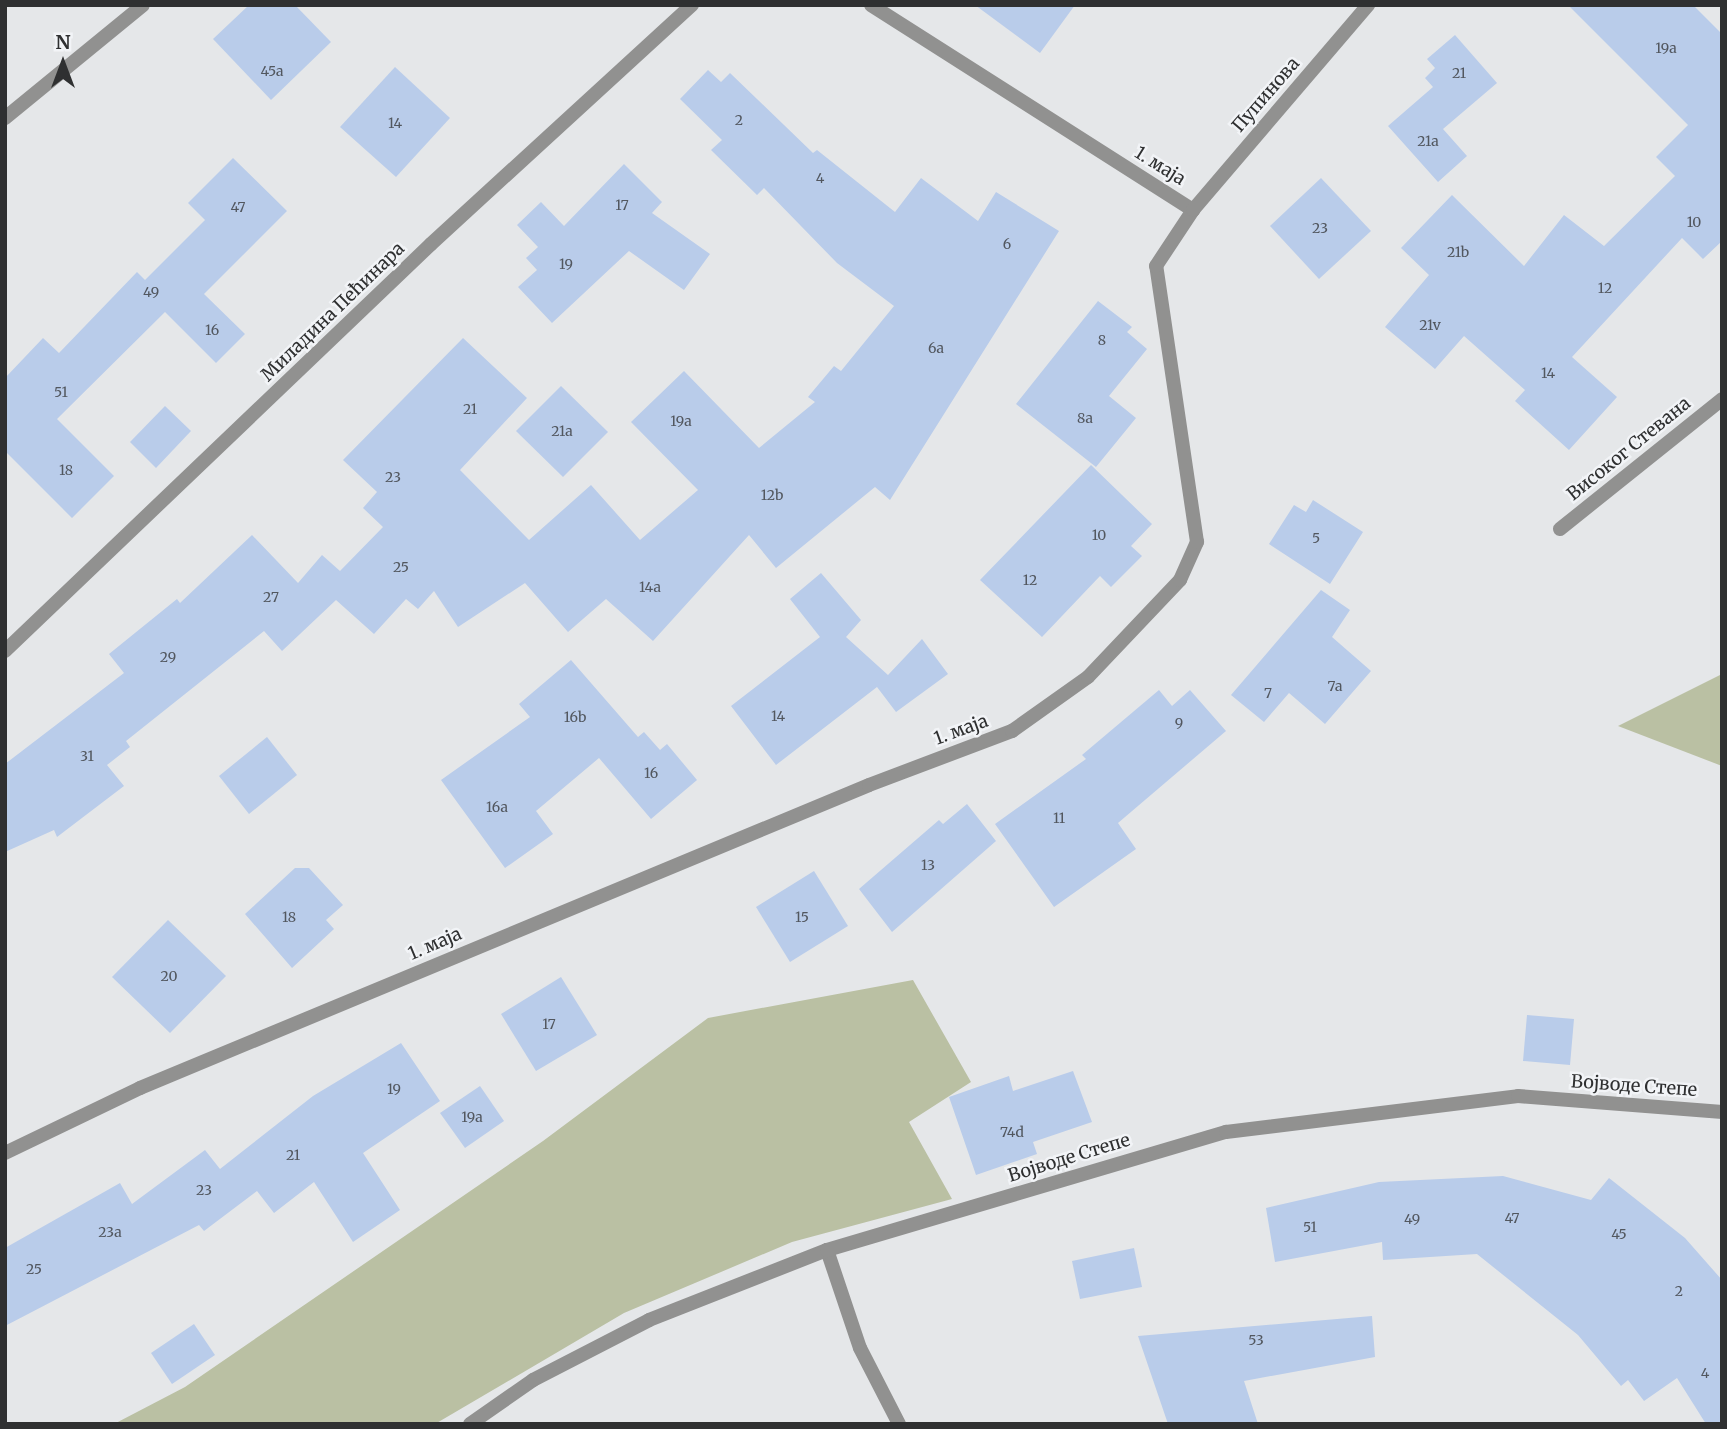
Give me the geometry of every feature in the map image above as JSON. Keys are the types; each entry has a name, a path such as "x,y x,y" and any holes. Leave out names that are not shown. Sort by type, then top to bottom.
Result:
{"street":[{"path":"5,118 143,5"},
{"name":"Миладина Пећинара","path":"5,651 431,244 692,5"},
{"name":"1. маја","path":"5,1153 153,1083 869,785 1012,732 1088,677 1180,580 1197,542 1156,266 1193,210 870,5"},
{"name":"Пупинова","path":"1193,210 1368,5"},
{"name":"Високог Стевана","path":"1560,529 1722,399"},
{"name":"Војводе Степе","path":"470,1424 533,1380 649,1320 827,1250 1226,1132 1518,1096 1722,1112"},
{"path":"827,1250 860,1348 899,1424"}],"green space":[{"path":"1722,674 1722,766 1618,726"},
{"path":"913,980 971,1082 909,1122 952,1199 792,1242 624,1313 435,1424 114,1424 185,1387 543,1141 708,1018"}],"building":[{"path":"249,5 295,5 331,42 271,100 213,39"},
{"path":"975,5 1075,5 1040,53"},
{"path":"1568,5 1693,5 1722,34 1722,241 1703,259 1682,238 1572,357 1617,397 1569,450 1515,401 1525,390 1464,336 1435,369 1385,327 1429,275 1401,248 1452,195 1524,266 1564,215 1604,246 1675,176 1656,157 1688,125"},
{"path":"1455,35 1497,83 1443,129 1467,156 1438,182 1388,126 1433,87 1425,78 1435,68 1427,59"},
{"path":"395,67 450,118 396,177 340,127"},
{"path":"708,70 721,82 730,73 813,153 817,150 895,212 921,178 978,221 996,192 1059,231 890,500 875,487 776,568 749,535 653,641 606,599 568,632 525,583 458,627 434,591 418,609 406,599 374,634 336,600 282,651 264,631 126,741 130,747 107,765 124,786 57,837 54,830 5,852 5,764 124,673 109,654 177,599 180,603 252,535 298,583 322,555 340,571 383,527 363,508 377,492 343,460 463,338 527,398 460,470 529,540 591,485 640,540 698,490 631,422 684,371 759,448 815,402 808,397 834,366 841,371 894,306 837,263 764,188 757,195 711,150 722,140 680,99"},
{"path":"233,158 287,211 204,294 245,334 216,363 165,312 57,419 114,476 72,518 5,451 5,378 43,338 59,353 137,272 145,280 205,220 188,203"},
{"path":"624,164 662,202 652,213 710,254 684,290 629,251 552,323 518,287 537,270 526,258 538,247 517,225 541,202 564,226"},
{"path":"1321,178 1371,231 1319,279 1270,226"},
{"path":"1098,301 1132,327 1127,332 1147,349 1109,396 1136,418 1096,467 1016,404"},
{"path":"561,386 608,432 563,477 516,431"},
{"path":"165,406 191,431 156,468 130,442"},
{"path":"1091,465 1152,524 1131,546 1142,556 1111,587 1100,576 1042,637 980,580"},
{"path":"1313,500 1363,532 1330,584 1269,544 1294,505 1306,512"},
{"path":"821,573 861,620 846,637 888,675 922,639 948,674 896,712 877,687 776,765 731,706 820,637 790,599"},
{"path":"1321,590 1350,610 1332,637 1371,671 1325,724 1289,693 1264,722 1231,695"},
{"path":"571,660 638,737 644,732 660,750 667,744 697,780 651,819 599,758 536,811 553,834 505,868 441,780 530,717 519,704"},
{"path":"1159,690 1172,706 1190,690 1226,731 1118,823 1136,849 1054,907 995,824 1086,759 1082,755"},
{"path":"267,737 297,775 249,814 219,776"},
{"path":"967,804 996,841 892,932 859,889 939,820 943,824"},
{"path":"295,868 309,868 343,905 326,920 334,929 292,968 245,914"},
{"path":"814,871 848,926 790,962 756,907"},
{"path":"168,920 226,976 170,1033 112,977"},
{"path":"561,977 597,1035 536,1071 501,1014"},
{"path":"1527,1015 1574,1019 1570,1065 1523,1061"},
{"path":"401,1043 440,1101 363,1153 400,1210 353,1242 314,1182 274,1213 257,1191 204,1231 199,1225 5,1326 5,1248 120,1183 132,1204 205,1150 220,1169 313,1096"},
{"path":"1073,1071 1092,1122 1033,1142 1037,1154 976,1175 949,1097 1009,1076 1013,1091"},
{"path":"480,1086 504,1121 465,1148 440,1113"},
{"path":"1503,1176 1591,1200 1609,1178 1685,1238 1722,1280 1722,1424 1706,1424 1677,1378 1644,1401 1628,1380 1621,1386 1578,1335 1477,1254 1383,1260 1382,1242 1275,1262 1266,1208 1379,1182"},
{"path":"1134,1248 1142,1287 1080,1299 1072,1261"},
{"path":"1372,1316 1375,1357 1244,1381 1258,1424 1168,1424 1138,1336"},
{"path":"194,1324 215,1355 172,1384 151,1353"}]}
